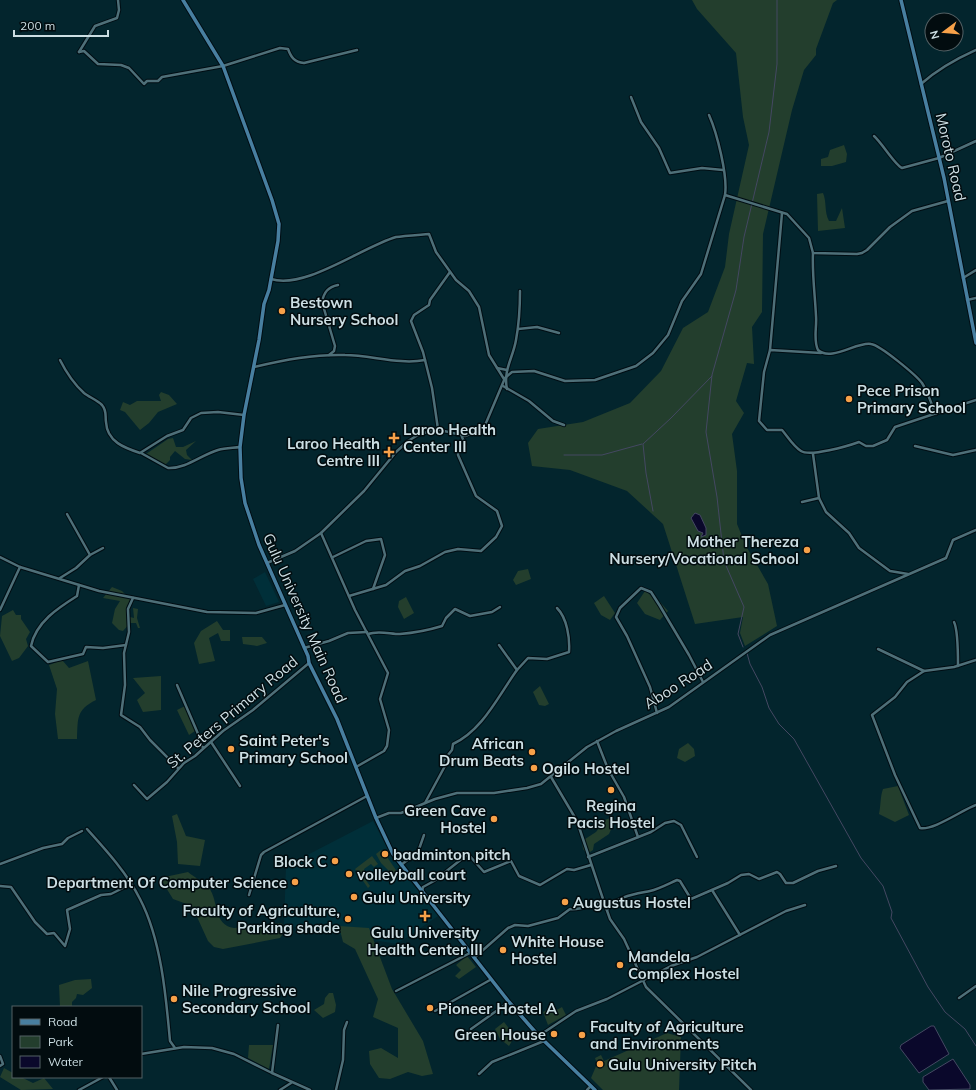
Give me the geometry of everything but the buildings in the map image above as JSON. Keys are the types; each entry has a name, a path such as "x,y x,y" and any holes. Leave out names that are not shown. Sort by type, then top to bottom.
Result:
{"street":[{"path":"118,0 119,10 117,18 95,26 79,52 84,52 101,66 121,66 129,68 144,84 147,81 158,81 162,77 223,66 283,48 288,49 295,61 304,63 357,50"},
{"name":"Gulu University Main Road","path":"183,0 223,66 278,218 279,236 270,290 264,304 244,414 240,447 241,478 245,503 267,563 309,663 326,694 390,849 400,865 490,980 537,1034 595,1090"},
{"name":"Moroto Road","path":"901,0 949,201 962,279 976,341"},
{"path":"921,84 949,63 976,50"},
{"path":"631,97 641,122 659,148 670,173 702,168 723,170"},
{"path":"505,379 517,371 534,370 565,381 596,380 644,361 664,341 682,301 701,274 725,195 723,170 717,137 709,115"},
{"path":"874,136 900,168 906,168 939,158 976,141"},
{"path":"725,195 754,203 790,217 809,238 813,253 816,341 817,348 821,353"},
{"path":"813,253 862,253 867,250 890,227 912,210 949,201"},
{"path":"782,213 770,350 764,372 759,421 767,430 782,430 801,451 813,454 828,449 850,446 859,442 866,446 873,446 886,440 895,427 976,400"},
{"path":"271,278 279,281 304,278 397,237 428,234 436,252 450,272 469,291 479,307 489,355 505,379 507,389"},
{"path":"962,279 976,270"},
{"path":"438,429 432,388 425,360 415,335 412,319 429,305 430,300 450,272"},
{"path":"329,354 334,351 335,346 322,302 323,297 330,287 338,285"},
{"path":"267,563 295,551 321,533 364,491 396,452 408,441 418,435 438,429 462,437 477,432 484,426 505,379 518,329 520,291"},
{"path":"967,300 976,298"},
{"path":"518,329 537,327 559,334"},
{"path":"770,350 821,353 839,352 867,344 877,346 921,382 936,414"},
{"path":"253,368 286,359 329,354 406,361 425,360"},
{"path":"60,360 66,372 83,392 103,406 106,413 108,429 115,441 124,448 140,453 168,468 172,468 181,466 219,450 240,447"},
{"path":"497,368 507,370"},
{"path":"502,386 529,402 553,421 564,425"},
{"path":"140,453 167,436 181,431 188,425 191,418 201,413 218,412 244,414"},
{"path":"349,596 386,585 405,571 420,566 445,552 458,549 481,551 496,537 502,523 497,511 476,496 458,455 458,450 465,444 462,437"},
{"path":"915,446 953,455 976,450"},
{"path":"813,454 819,498 826,512 849,533 860,548 890,571 908,574"},
{"path":"802,502 819,498"},
{"path":"67,514 90,555"},
{"name":"Aboo Road","path":"376,818 385,814 401,813 425,803 457,793 494,793 528,788 541,784 551,778 562,767 597,741 657,713 775,632 946,558 953,540 976,530"},
{"path":"321,533 333,557 349,596 388,673 380,699 389,730 388,742 384,752 356,767"},
{"path":"333,557 366,541 381,539 384,544 385,555 373,589"},
{"path":"60,578 69,570 76,568 90,555 103,548"},
{"path":"0,557 20,567 80,585 133,598 219,614 256,613 285,604"},
{"path":"0,610 20,567"},
{"path":"80,585 77,596 51,613 32,640 31,646 48,662 83,654 86,647 103,648 126,645"},
{"path":"657,713 650,686 627,636 616,617 620,608 641,588 650,592 660,606 703,682"},
{"path":"133,598 128,610 129,632 124,653 125,685 121,709 122,716 140,727 150,740 178,768"},
{"path":"304,648 329,641 348,633 405,633 442,626 446,618 455,609 470,616 492,612 500,607"},
{"path":"425,803 445,766 443,761 452,750 453,744 479,725 516,670 528,658 546,659 569,652 569,635 562,613 557,608"},
{"path":"954,622 958,632 956,638 958,666"},
{"path":"499,645 516,670"},
{"path":"878,649 924,671"},
{"path":"976,660 958,666 924,671 907,682 895,697 872,715 873,721 895,775 920,828 927,828 947,820 976,805"},
{"name":"St. Peters Primary Road","path":"134,785 147,799 170,778 178,768 203,747 253,710 309,663"},
{"path":"177,685 199,736 196,743 203,747"},
{"path":"597,741 608,769 624,797 638,837"},
{"path":"210,742 240,786"},
{"path":"551,778 577,821 610,919 624,939 642,981 670,1012 751,1090"},
{"path":"249,895 259,860 264,852 367,796"},
{"path":"588,857 638,837 665,823 677,822 681,825 697,857"},
{"path":"87,829 114,860 142,902 159,956 170,1041 175,1048"},
{"path":"0,864 43,848 62,844 68,838 82,831"},
{"path":"400,865 418,852 424,835"},
{"path":"422,893 424,887 434,882 468,854 484,872 510,861 519,876 540,885 567,869 574,870 591,865"},
{"path":"607,911 612,904 630,894 651,890 677,880 680,881 691,899 728,883 737,877 747,874 759,879 779,873 786,882 793,883 818,871 836,866"},
{"path":"0,886 12,887 36,922 47,934 54,933 64,946 70,929 67,910 101,895 109,894 130,884"},
{"path":"712,890 740,935"},
{"path":"474,958 508,928 516,925 525,926 544,922 560,917 570,909 578,910 585,906 604,902"},
{"path":"537,1034 543,1033 576,1011 595,1004 671,966 697,957 786,911 805,906"},
{"path":"396,991 470,953"},
{"path":"435,1012 490,980"},
{"path":"959,998 976,986"},
{"path":"471,1029 509,1002"},
{"path":"336,1090 340,1074 344,1030 347,1022"},
{"path":"272,1074 278,1025"},
{"path":"166,1049 170,1041"},
{"path":"479,1074 492,1062 545,1041"},
{"path":"142,1055 175,1048 204,1048 225,1052 243,1058 272,1074 310,1090"},
{"path":"0,1056 3,1064 0,1066"},
{"path":"79,1090 101,1078"},
{"path":"110,1078 117,1090"},
{"path":"280,1090 291,1082"},
{"path":"586,1090 591,1086"}],"shaded area":[{"path":"265,572 279,602 266,606 253,579"},
{"name":"Gulu University","path":"373,821 400,868 400,872 403,876 407,877 438,916 397,944 284,925 286,866"}],"green space":[{"path":"692,0 837,0 833,3 816,49 816,55 804,70 792,110 763,234 762,312 752,327 754,364 747,363 736,401 744,413 732,434 737,471 737,524 746,546 768,584 777,626 745,646 740,633 743,617 695,624 663,524 627,491 570,470 532,466 528,443 538,429 583,422 630,403 661,371 683,328 708,312 725,267 729,234 749,145 743,117 736,53 697,9"},
{"path":"844,145 847,154 846,162 832,166 821,166 821,159 828,157 830,150"},
{"path":"823,193 829,221 836,221 842,208 845,228 818,231 817,194"},
{"path":"161,392 169,395 177,404 158,412 149,423 140,430 125,412 120,410 123,402 130,405 137,401 161,401 159,395"},
{"path":"173,438 176,447 183,447 196,441 186,450 187,455 192,460 185,459 175,451 165,465 146,454 168,439"},
{"path":"528,569 531,579 516,585 513,580 518,571"},
{"path":"112,587 122,591 134,603 127,605 126,616 134,618 133,608 138,609 137,618 140,628 138,628 136,623 130,623 123,631 119,630 112,623 115,609 120,601 103,598"},
{"path":"645,591 660,602 668,611 660,620 645,614 637,603"},
{"path":"604,596 615,613 610,620 601,615 594,603"},
{"path":"406,597 414,613 404,619 398,607 399,601"},
{"path":"13,610 16,615 21,615 21,619 30,632 26,639 28,646 19,658 12,661 0,636 2,616"},
{"path":"217,621 223,630 230,630 230,641 221,641 218,633 209,638 215,661 199,664 194,643 201,631"},
{"path":"242,637 262,637 267,643 257,646 243,644"},
{"path":"62,660 69,668 88,661 96,700 85,707 79,715 77,739 58,739 55,714 57,689 49,665"},
{"path":"161,676 161,710 143,712 137,700 145,693 133,678"},
{"path":"540,686 549,704 545,706 539,705 533,692"},
{"path":"187,705 198,729 189,735 177,710"},
{"path":"688,743 694,749 695,756 685,762 677,758 679,749"},
{"path":"898,786 909,815 895,822 879,814 883,789"},
{"path":"177,814 186,836 205,840 200,866 178,864 177,842 172,816"},
{"path":"610,818 613,825 609,834 594,844 593,850 587,854 583,849 582,841 596,832 599,828 597,823"},
{"path":"381,850 398,873 394,876 381,863 376,854"},
{"path":"372,856 378,864 374,867 371,864 364,869 365,874 363,876 370,886 368,888 355,869"},
{"path":"188,872 209,888 212,893 219,917 227,926 234,928 281,923 287,928 280,938 223,949 214,947 208,941 192,906 173,899 160,878"},
{"path":"339,926 369,928 392,989 423,1041 433,1074 422,1076 408,1072 390,1079 379,1078 370,1064 369,1051 381,1048 398,1058 398,1028 373,1017 378,999 355,949 343,942"},
{"path":"467,956 476,967 459,979 455,976 461,970 456,965"},
{"path":"91,979 92,988 83,995 77,994 76,998 72,1002 72,1006 60,1006 59,985 75,980"},
{"path":"329,993 333,993 336,1005 335,1012 323,1018 314,1010 324,1004 325,998"},
{"path":"562,1007 566,1015 548,1025 543,1012 547,1010 551,1013"},
{"path":"504,1022 515,1036 509,1046 500,1039 495,1029"},
{"path":"667,1033 681,1037 679,1090 603,1090 591,1078 597,1064 595,1058 601,1055 604,1061"},
{"path":"249,1045 273,1045 269,1069 248,1058"},
{"path":"4,1068 12,1072 12,1078 23,1078 33,1083 44,1078 53,1089 21,1090 0,1077"}],"water":[{"path":"695,513 700,515 706,528 706,535 701,537 703,533 698,531 691,518"},
{"path":"931,1026 934,1026 949,1054 919,1073 900,1048 901,1045"},
{"path":"953,1059 970,1085 970,1089 929,1090 923,1082 923,1077"}],"waterway":[{"path":"743,647 738,634 744,607 724,561 717,497 706,432 712,375 736,290 744,237 769,132 777,64 777,0"},
{"path":"653,511 646,473 643,444 712,376"},
{"path":"564,455 602,455 642,444"},
{"path":"747,653 750,664 762,687 769,708 779,724 794,739 861,858 883,886 892,912 891,918 928,987 945,1012 965,1029 976,1046"}],"place":[{"name":"Bestown Nursery School","path":"282,311"},
{"name":"Pece Prison Primary School","path":"849,399"},
{"name":"Laroo Health Center III","path":"394,438"},
{"name":"Laroo Health Centre III","path":"389,452"},
{"name":"Mother Thereza Nursery/Vocational School","path":"807,550"},
{"name":"Saint Peter's Primary School","path":"231,749"},
{"name":"African Drum Beats","path":"532,752"},
{"name":"Ogilo Hostel","path":"534,768"},
{"name":"Regina Pacis Hostel","path":"611,790"},
{"name":"Green Cave Hostel","path":"494,819"},
{"name":"badminton pitch","path":"385,854"},
{"name":"Block C","path":"335,861"},
{"name":"volleyball court","path":"349,874"},
{"name":"Department Of Computer Science","path":"295,882"},
{"name":"Gulu University","path":"354,897"},
{"name":"Augustus Hostel","path":"565,902"},
{"name":"Gulu University Health Center III","path":"425,916"},
{"name":"Faculty of Agriculture, Parking shade","path":"348,919"},
{"name":"White House Hostel","path":"503,950"},
{"name":"Mandela Complex Hostel","path":"620,965"},
{"name":"Nile Progressive Secondary School","path":"174,999"},
{"name":"Pioneer Hostel A","path":"430,1008"},
{"name":"Green House","path":"554,1034"},
{"name":"Faculty of Agriculture and Environments","path":"582,1035"},
{"name":"Gulu University Pitch","path":"600,1064"}]}
